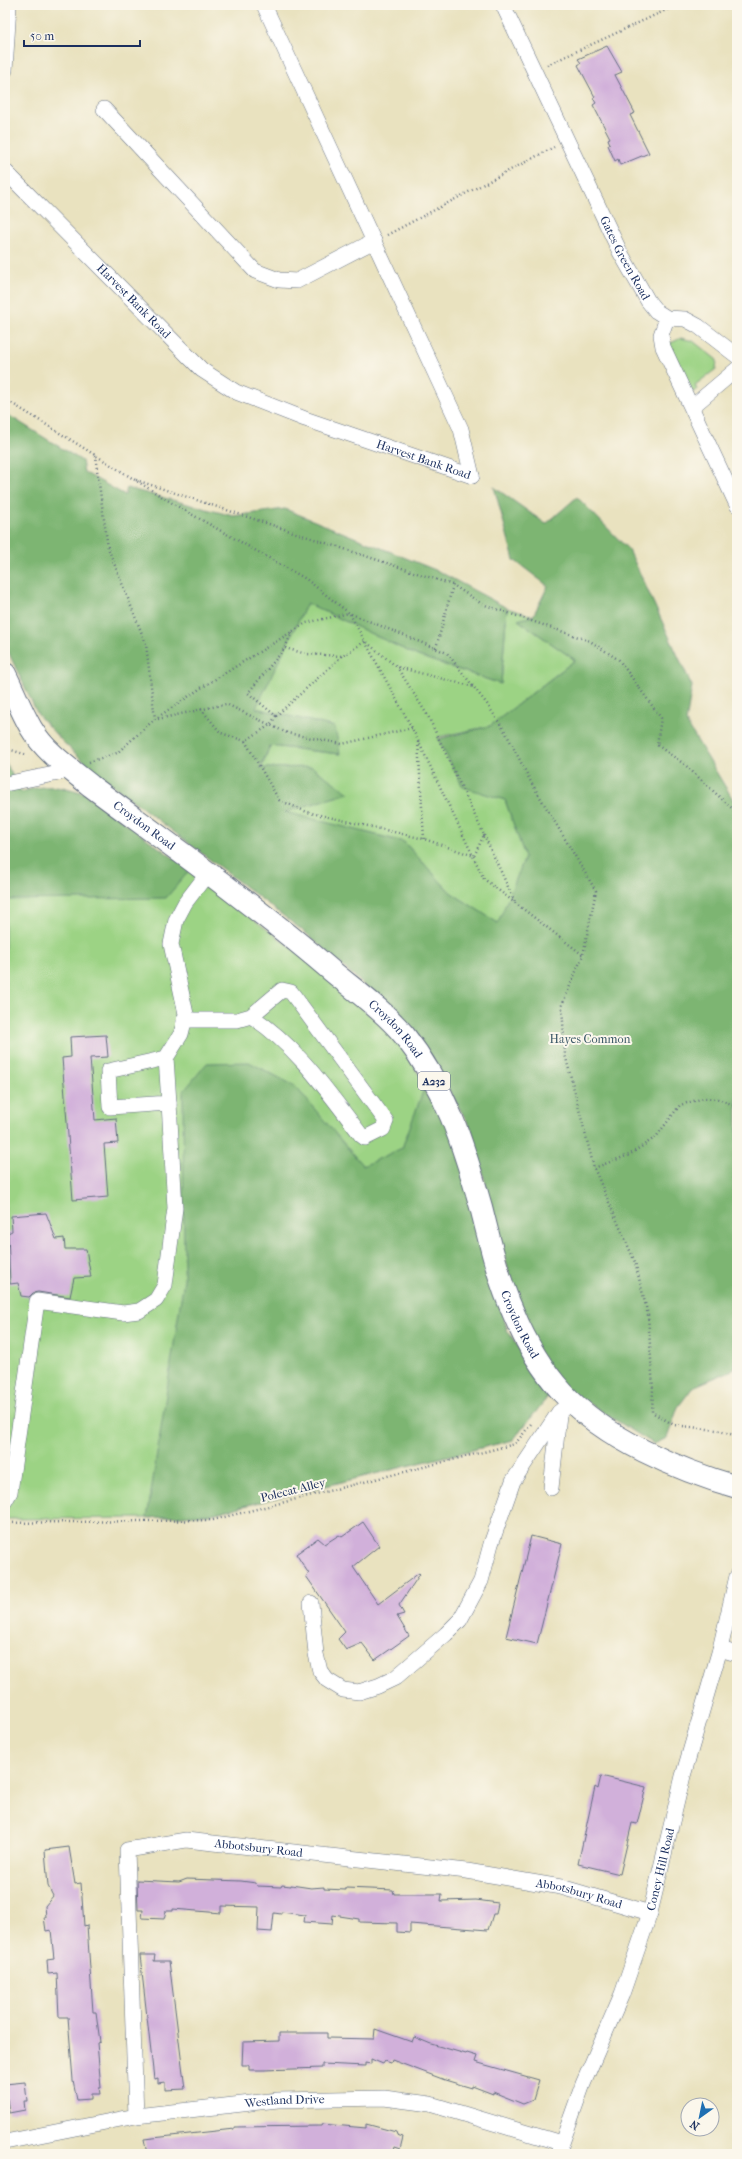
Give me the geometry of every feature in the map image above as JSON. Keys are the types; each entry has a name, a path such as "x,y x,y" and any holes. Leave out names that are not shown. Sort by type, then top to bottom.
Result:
{"highway":[{"name":"Croydon Road","path":"5,674 31,728 43,745 68,768 314,955 381,1012 402,1034 434,1080 460,1136 500,1278 513,1312 566,1407 603,1426 640,1448 687,1470 737,1487"}],"street":[{"path":"5,70 9,5"},
{"name":"Harvest Bank Road","path":"5,172 202,370 236,392 305,419 472,476 461,429 264,5"},
{"name":"Gates Green Road","path":"503,5 640,289 652,307 667,318"},
{"path":"104,110 255,271 279,280 297,281 374,241"},
{"path":"737,356 698,326 685,320 667,318 662,331 661,340 737,505"},
{"path":"692,407 737,370"},
{"path":"5,784 59,773 68,768"},
{"path":"5,1500 10,1492 37,1301 123,1313 140,1311 156,1300 165,1285 175,1208 166,1058 181,1034 186,1014 171,944 176,920 185,903 208,873"},
{"path":"184,1020 237,1020 251,1016 282,990 291,992 386,1121 384,1128 365,1138 361,1135 307,1065 278,1036 251,1016"},
{"path":"166,1058 108,1071 108,1078 110,1107 168,1103"},
{"path":"552,1488 566,1407"},
{"path":"311,1603 316,1654 320,1671 327,1680 343,1690 360,1692 395,1678 460,1620 481,1581 491,1544 513,1481 566,1407"},
{"name":"Coney Hill Road","path":"560,2148 583,2084 622,1994 650,1913 683,1776 720,1649 737,1576"},
{"path":"720,1649 737,1654"},
{"name":"Abbotsbury Road","path":"136,2116 128,1850 186,1840 468,1871 561,1887 650,1913"},
{"name":"Westland Drive","path":"5,2142 136,2116 278,2100 384,2098 430,2104 560,2148"}],"path":[{"path":"534,71 677,5"},
{"path":"374,241 567,140"},
{"path":"5,399 132,478 306,580 349,613 447,653 474,687 506,733 531,782 596,891 583,955 562,1005 565,1054 594,1168 635,1262 648,1315 653,1389 652,1412 674,1425 716,1430 737,1436"},
{"path":"95,455 108,548 146,644 155,719"},
{"path":"132,478 453,585 482,604 590,642 619,660 661,718 657,745 684,764 737,813"},
{"path":"436,648 453,585"},
{"path":"68,768 117,753 155,719 201,688 306,623 349,613"},
{"path":"349,613 412,728 484,879 583,955"},
{"path":"276,716 248,693 285,648 292,631"},
{"path":"245,742 270,725 276,716 343,656 365,641"},
{"path":"365,641 397,667 428,716 516,903"},
{"path":"285,648 306,654 343,656"},
{"path":"397,667 474,687"},
{"path":"155,719 226,704 286,733 342,744 412,728"},
{"path":"201,709 221,733 245,742 279,800 307,812 424,839 474,856"},
{"path":"418,740 424,839"},
{"path":"474,856 484,835"},
{"path":"594,1168 629,1155 656,1137 680,1105 704,1098 718,1099 737,1106"},
{"name":"Polecat Alley","path":"5,1523 213,1520 515,1444 533,1421"}],"green space":[{"path":"681,338 693,341 717,360 716,369 695,385 697,390 693,392 688,388 685,375 666,341 671,343"},
{"name":"Hayes Common","path":"5,413 82,461 84,472 125,495 127,488 233,516 285,509 438,571 507,608 501,684 418,656 307,603 256,708 335,727 340,754 270,746 260,768 312,767 349,793 285,812 404,842 450,892 498,923 525,857 505,800 463,787 438,739 490,726 575,660 518,620 533,616 548,586 514,560 494,487 546,524 577,497 629,550 692,686 686,722 737,806 737,1343 735,1369 693,1387 678,1407 667,1438 654,1444 559,1385 522,1322 471,1128 412,1028 307,934 93,770 63,742 38,715 5,645"},
{"path":"307,603 418,656 501,684 507,608 533,616 518,620 575,660 490,726 438,737 463,786 505,800 526,857 499,924 450,892 404,842 284,812 348,793 261,769 270,746 339,754 255,708"},
{"path":"5,761 21,792 29,789 60,787 84,793 190,870 166,898 5,900"},
{"path":"63,787 84,793 296,951 399,1040 453,1134 507,1330 550,1394 513,1440 211,1514 147,1518 5,1519 5,852"},
{"path":"249,1062 295,1086 363,1166 402,1148 425,1086 453,1134 507,1330 550,1394 513,1440 211,1514 147,1518 184,1279 183,1092 207,1063"}],"building":[{"path":"607,46 622,72 615,75 635,113 630,115 649,153 620,165 618,159 615,161 608,145 610,144 608,139 610,138 593,105 596,103 593,98 595,97 578,65 581,63 578,59"},
{"path":"106,1035 108,1057 90,1058 95,1120 116,1118 118,1143 104,1144 108,1197 73,1200 62,1058 71,1057 70,1037"},
{"path":"46,1213 56,1239 64,1238 65,1249 86,1249 91,1277 74,1278 70,1297 38,1292 33,1293 29,1297 21,1296 18,1283 10,1284 8,1233 12,1231 11,1216"},
{"path":"363,1522 379,1546 353,1567 378,1604 419,1573 420,1574 399,1605 404,1614 397,1616 409,1636 375,1660 362,1643 346,1650 338,1639 345,1632 306,1576 309,1574 296,1554 318,1538 325,1544 339,1535 342,1537"},
{"path":"531,1536 562,1544 537,1644 506,1637"},
{"path":"601,1776 646,1787 637,1824 632,1823 620,1874 578,1864 595,1787 598,1789"},
{"path":"69,1847 75,1884 81,1883 84,1926 87,1925 93,2012 96,2012 100,2042 97,2043 101,2088 99,2088 100,2094 91,2094 91,2099 77,2100 73,2080 68,2017 59,2017 57,1973 48,1974 47,1960 54,1959 51,1930 46,1931 44,1917 46,1917 45,1906 53,1896 48,1886 45,1850"},
{"path":"187,1879 241,1881 256,1883 257,1886 281,1887 282,1885 291,1885 311,1888 324,1887 324,1889 346,1890 346,1888 393,1890 394,1894 442,1894 441,1901 476,1900 498,1903 496,1914 493,1914 488,1930 410,1924 410,1933 397,1932 397,1923 359,1922 359,1919 333,1915 332,1924 304,1922 305,1915 281,1912 281,1914 274,1913 272,1932 258,1931 259,1907 221,1906 221,1913 173,1909 173,1911 166,1911 164,1919 142,1918 143,1910 138,1910 137,1880 179,1882"},
{"path":"140,1955 155,1955 154,1961 169,1961 185,2089 165,2090 165,2082 158,2083 158,2078 154,2079"},
{"path":"375,2029 412,2042 414,2037 431,2044 477,2056 475,2062 539,2080 533,2100 523,2104 493,2092 493,2094 472,2086 472,2088 445,2080 392,2060 391,2063 385,2061 383,2064 371,2059 371,2064 365,2063 365,2066 322,2064 322,2068 264,2070 249,2070 249,2065 242,2065 243,2042 279,2041 279,2033 327,2033 327,2038 374,2039"},
{"path":"25,2082 27,2101 24,2101 25,2110 9,2113 5,2084"},
{"path":"322,2124 366,2128 366,2124 396,2132 397,2135 403,2137 400,2149 394,2147 392,2154 147,2154 144,2139 234,2129 234,2127 321,2126"}]}
